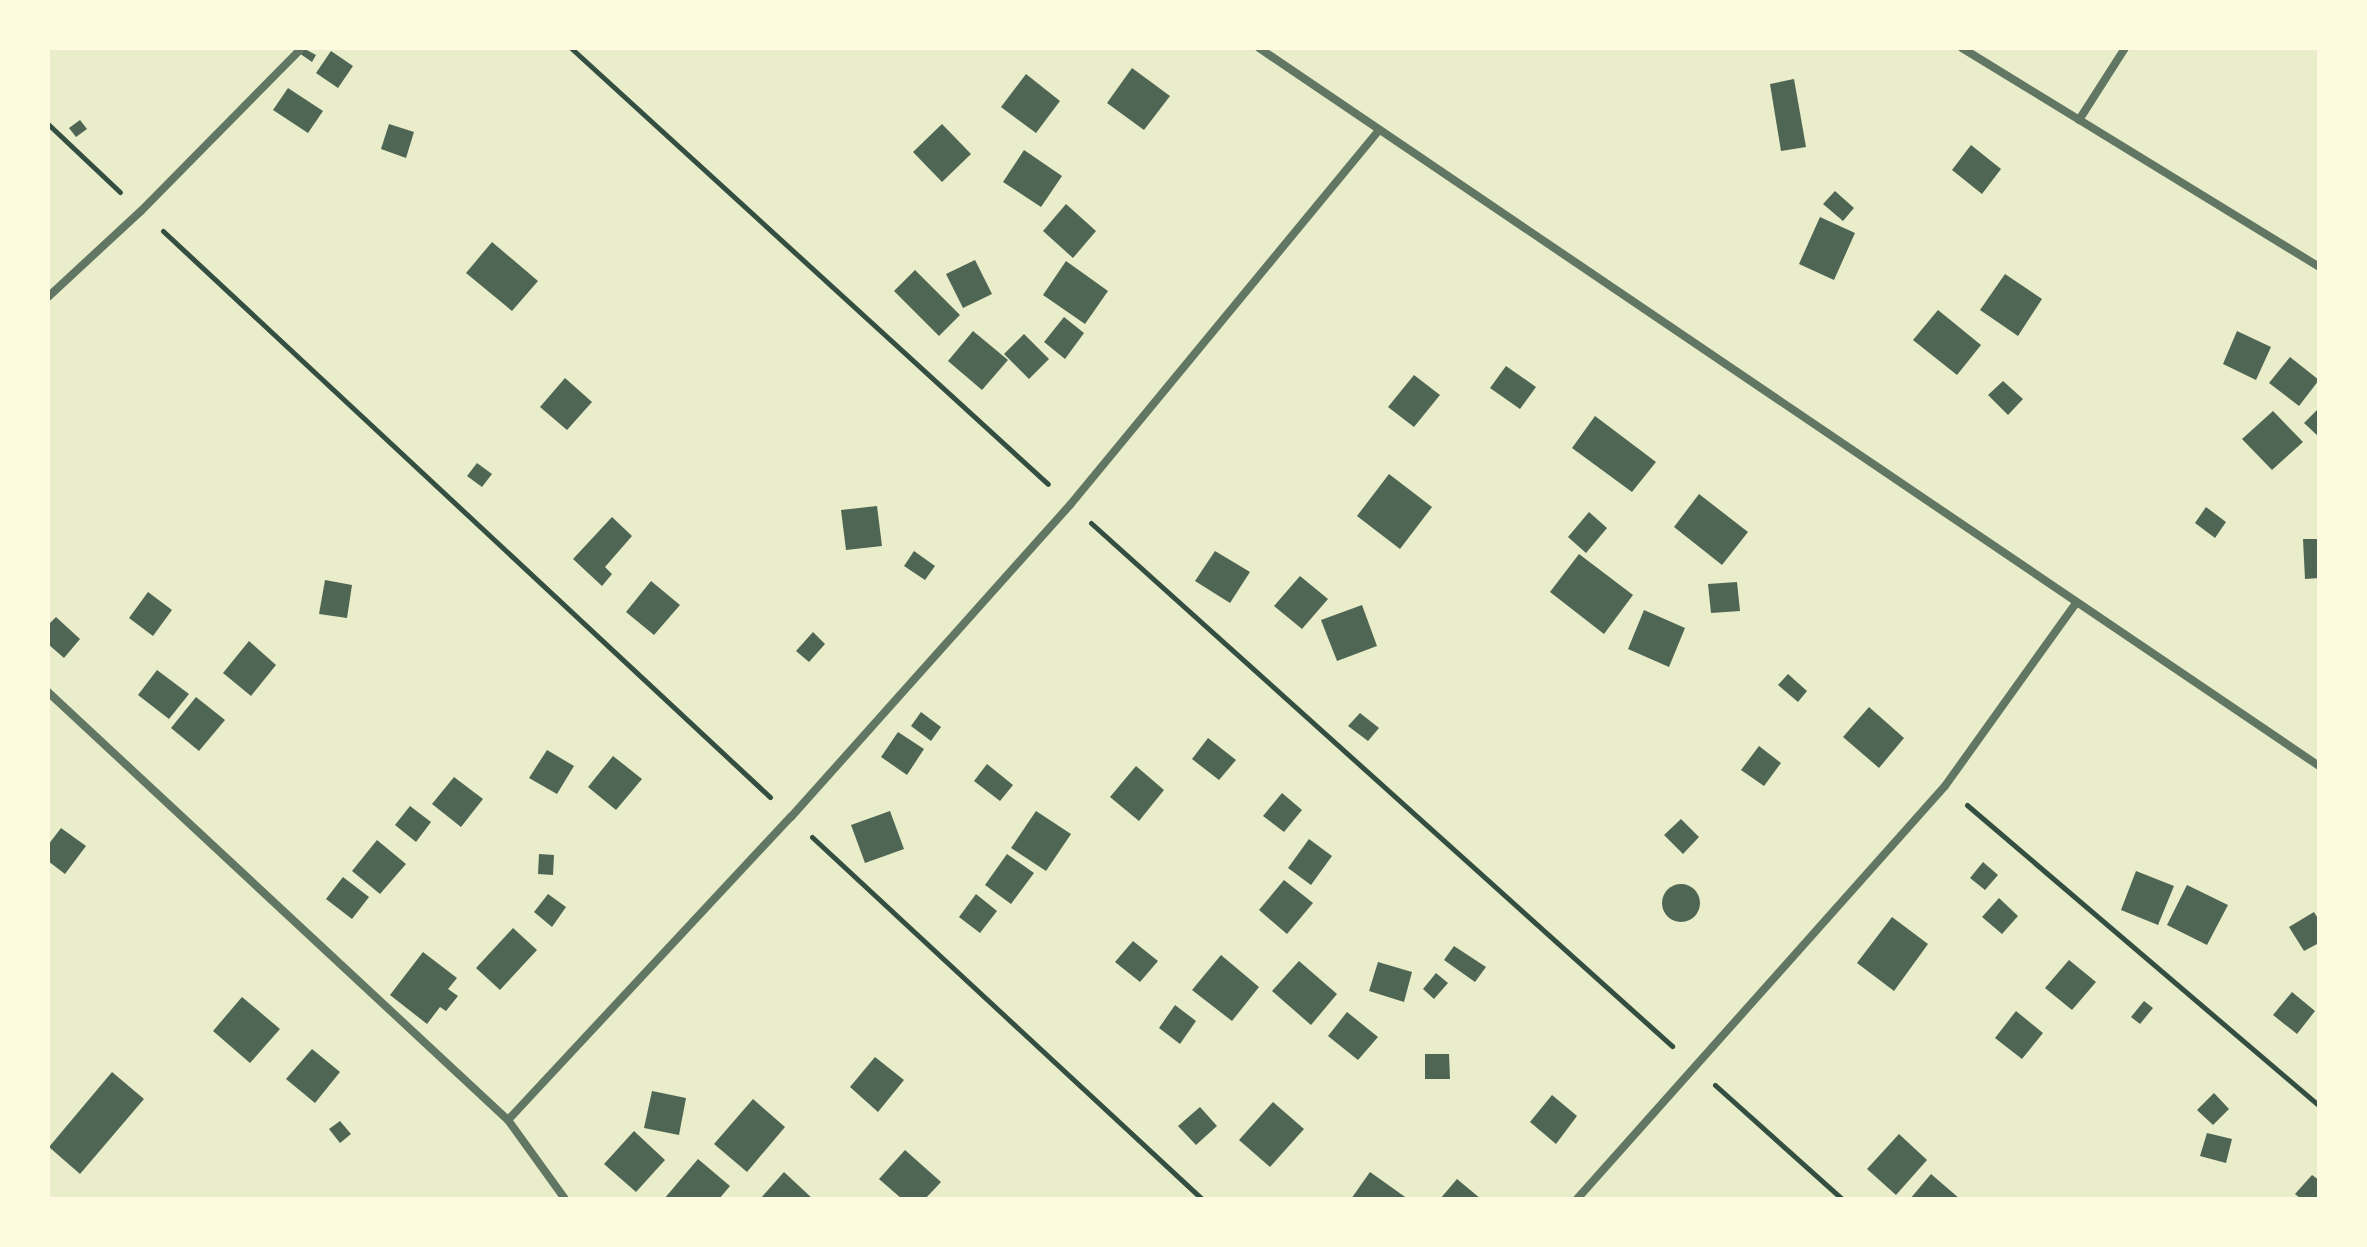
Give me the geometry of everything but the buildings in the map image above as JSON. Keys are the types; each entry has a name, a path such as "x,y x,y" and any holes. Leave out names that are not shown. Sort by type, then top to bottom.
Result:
{"street":[{"path":"48,297 141,211 302,48"},
{"path":"1259,48 2319,766"},
{"path":"1962,48 2319,267"},
{"path":"2079,120 2125,48"},
{"path":"508,1120 791,817 1070,505 1379,130"},
{"path":"1577,1199 1945,786 2076,603"},
{"path":"48,692 508,1120 565,1199"}],"path":[{"path":"571,48 1070,505 1842,1199"},
{"path":"48,124 1202,1199"},
{"path":"1945,786 2319,1106"}]}
